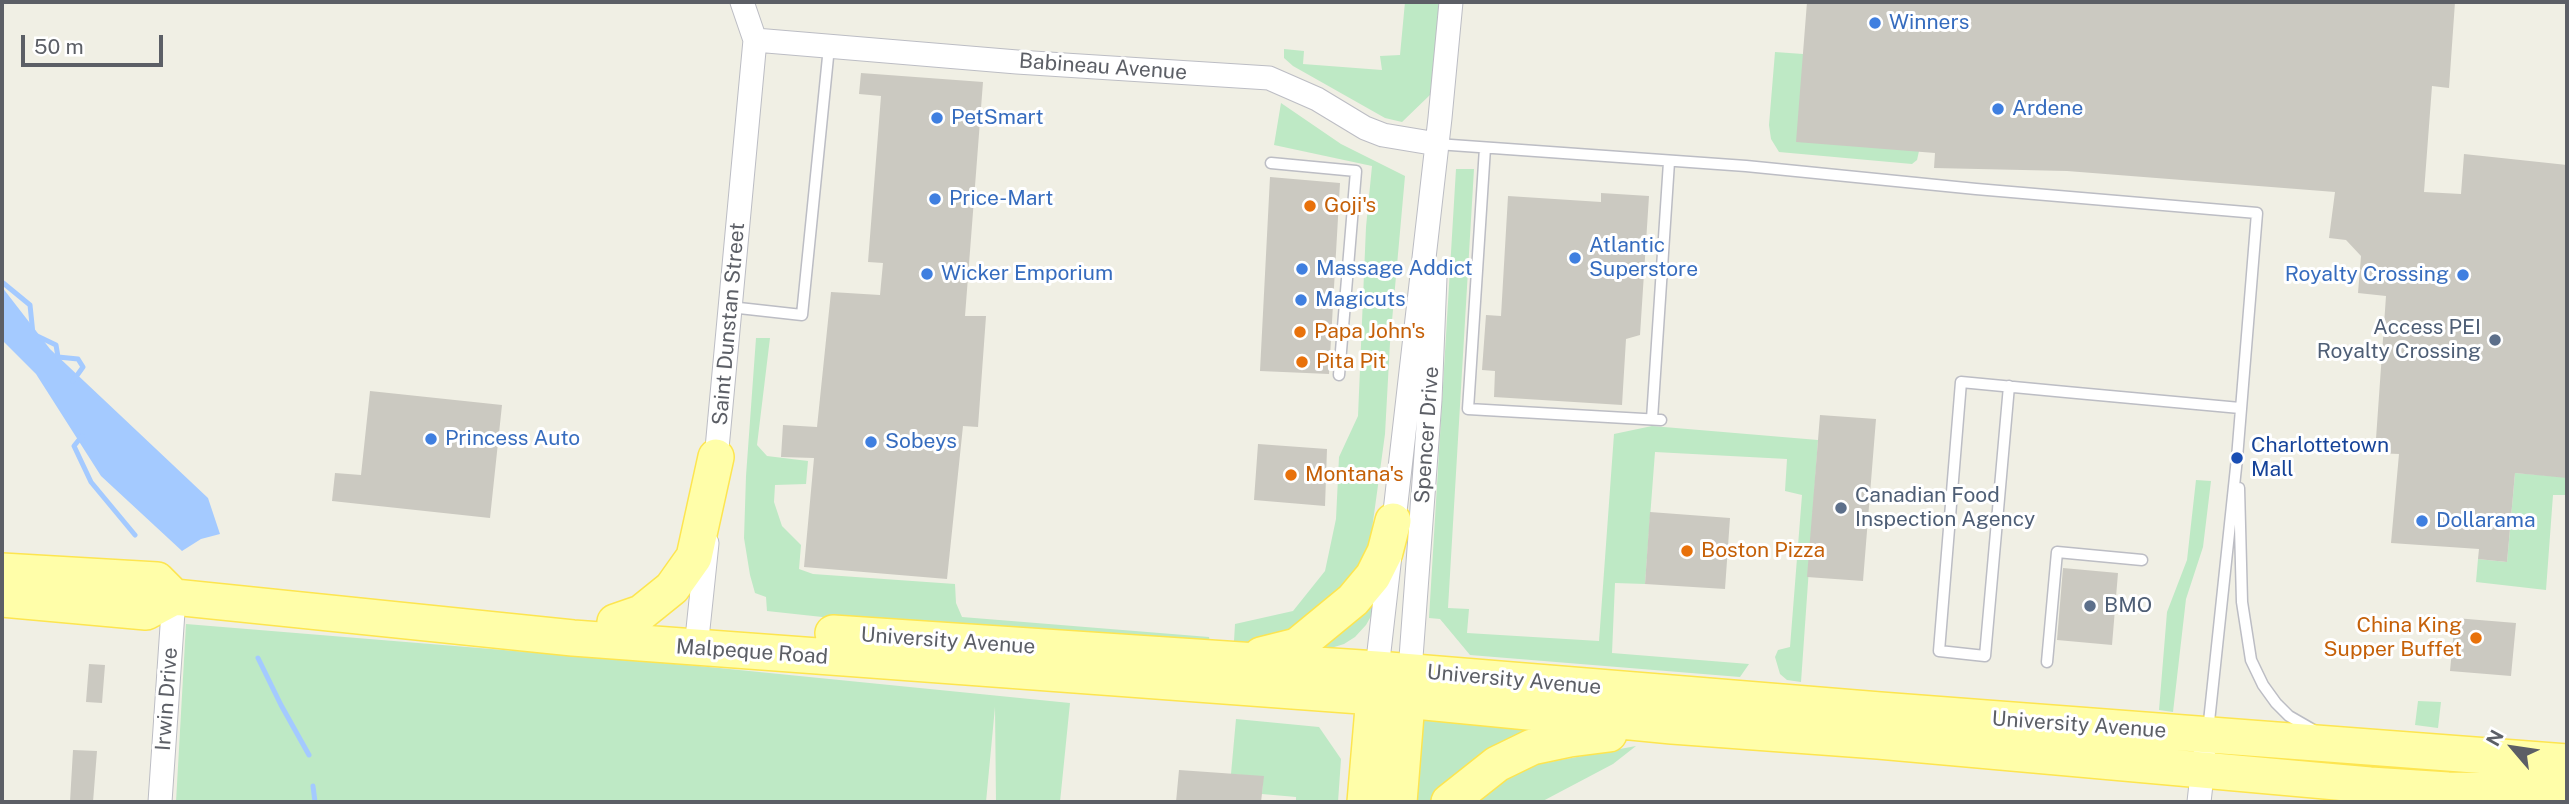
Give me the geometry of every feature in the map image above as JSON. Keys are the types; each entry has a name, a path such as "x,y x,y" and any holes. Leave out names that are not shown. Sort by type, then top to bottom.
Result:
{"main road":[{"path":"615,622 641,613 672,588 694,557 716,457"},
{"path":"1178,657 1248,657 1274,654 1297,646 1353,600 1373,576 1385,552 1393,522"},
{"name":"Malpeque Road","path":"2,571 157,580 174,597 459,626 698,637 1392,684"},
{"path":"2,599 146,612 174,597"},
{"name":"University Avenue","path":"459,626 553,620 615,622 698,637 1178,657 1392,684 1672,726 2201,785 2567,792"},
{"path":"1365,802 1392,684"},
{"path":"1392,684 1399,802"},
{"name":"University Avenue","path":"1392,684 1880,710 2567,762"},
{"path":"1449,802 1497,764 1532,747 1570,739 1672,726"}],"street":[{"name":"Saint Dunstan Street","path":"698,637 755,40 742,2"},
{"name":"Spencer Drive","path":"1392,684 1393,522 1451,2"},
{"name":"Babineau Avenue","path":"755,40 1269,78 1317,99 1365,128 1382,135 1437,144"},
{"name":"Spencer Drive","path":"1392,684 1430,400 1435,279 1434,169"},
{"name":"Irwin Drive","path":"160,802 174,597"},
{"path":"2201,785 2208,734"}],"lane":[{"path":"730,307 802,315 829,47"},
{"path":"1437,144 1746,166 2257,213 2237,458 2208,734"},
{"path":"1485,148 1468,408 1657,419 1669,162"},
{"path":"1271,163 1356,171 1339,375"},
{"path":"2010,386 1985,656 1939,651 1961,382 2010,386 2239,408"},
{"path":"2237,458 2245,631 2250,660 2263,685 2289,716 2312,730 2430,752"},
{"path":"2047,662 2057,552 2143,560"}],"green space":[{"path":"1405,2 1439,2 1431,94 1402,122 1385,118 1293,66 1284,58 1284,49 1304,51 1303,64 1382,70 1380,56 1400,55"},
{"path":"1775,52 1803,54 1919,151 1917,160 1912,164 1779,152 1771,139 1769,125"},
{"path":"1281,103 1341,144 1405,176 1385,434 1369,551 1346,589 1273,644 1234,641 1235,624 1293,611 1325,571 1336,519 1339,457 1358,416 1366,227 1372,166 1274,145"},
{"path":"1456,169 1474,169 1448,608 1469,609 1467,633 1599,641 1614,434 1652,426 1818,440 1801,682 1787,680 1780,674 1775,657 1778,650 1790,647 1802,495 1785,491 1787,459 1655,452 1645,584 1615,583 1612,653 1749,664 1740,677 1470,655 1440,619 1429,618"},
{"path":"756,338 770,338 757,445 767,456 808,461 806,484 775,485 774,502 782,526 801,545 799,569 813,574 955,584 956,603 962,617 1209,637 1210,643 896,625 767,611 766,597 755,593 744,538"},
{"path":"2515,473 2567,477 2567,495 2553,495 2546,590 2476,582 2478,559 2507,562"},
{"path":"2196,480 2211,481 2203,547 2186,599 2173,712 2159,710 2167,612 2187,560"},
{"path":"1378,578 1374,611 1366,625 1344,644 1328,649 1315,648"},
{"path":"186,624 699,666 1070,703 1060,802 996,802 995,707 986,802 176,802"},
{"path":"2418,701 2441,702 2438,728 2415,725"},
{"path":"1236,719 1319,727 1341,759 1338,802 1296,802 1296,797 1262,794 1263,777 1231,774"},
{"path":"1419,719 1550,728 1435,797 1431,802 1411,802"},
{"path":"1636,746 1613,764 1541,802 1471,802 1500,779 1528,766"}],"water":[{"path":"2,287 50,349 208,498 220,534 201,539 182,551 101,476 36,374 2,340"}],"building":[{"name":"Royalty Crossing","path":"1807,2 2455,2 2449,88 2432,86 2424,192 2461,194 2464,154 2567,165 2567,478 2515,473 2507,562 2478,559 2479,549 2391,543 2399,454 2375,453 2386,296 2358,293 2361,256 2346,240 2329,238 2335,192 2067,171 1934,168 1935,153 1796,142"},
{"name":"Sobeys","path":"861,73 983,82 965,316 986,316 978,427 963,426 947,579 804,567 814,458 781,457 783,425 817,427 831,292 880,295 883,263 868,262 881,96 859,94"},
{"path":"1270,177 1340,183 1329,374 1260,371"},
{"name":"Atlantic Superstore","path":"1601,193 1649,196 1640,335 1626,339 1622,405 1494,397 1495,371 1482,370 1486,315 1501,316 1508,196 1601,202"},
{"name":"Princess Auto","path":"370,391 502,405 490,518 332,501 335,473 361,475"},
{"name":"Canadian Food Inspection Agency","path":"1820,415 1876,419 1863,581 1807,577"},
{"name":"Montana's","path":"1258,444 1327,449 1325,506 1254,500"},
{"name":"Boston Pizza","path":"1650,512 1730,518 1725,589 1645,584"},
{"path":"2063,568 2118,573 2112,645 2057,640"},
{"path":"2455,618 2516,623 2511,676 2450,671"},
{"path":"89,664 105,665 102,703 86,702"},
{"path":"73,750 97,751 93,802 70,802"},
{"path":"1179,770 1264,776 1261,802 1176,802"}],"waterway":[{"path":"2,282 30,305 33,334 56,345 58,357 78,359 83,367 73,381"},
{"path":"82,436 74,446 91,482 135,535"},
{"path":"258,658 309,755"},
{"path":"313,786 315,802"}],"place":[{"name":"Winners","path":"1875,23"},
{"name":"Ardene","path":"1998,109"},
{"name":"PetSmart","path":"937,118"},
{"name":"Price-Mart","path":"935,199"},
{"name":"Goji's","path":"1310,206"},
{"name":"Atlantic Superstore","path":"1575,258"},
{"name":"Massage Addict","path":"1302,269"},
{"name":"Wicker Emporium","path":"927,274"},
{"name":"Royalty Crossing","path":"2463,275"},
{"name":"Magicuts","path":"1301,300"},
{"name":"Papa John's","path":"1300,332"},
{"name":"Access PEI Royalty Crossing","path":"2495,340"},
{"name":"Pita Pit","path":"1302,362"},
{"name":"Princess Auto","path":"431,439"},
{"name":"Sobeys","path":"871,442"},
{"name":"Charlottetown Mall","path":"2237,458"},
{"name":"Montana's","path":"1291,475"},
{"name":"Canadian Food Inspection Agency","path":"1841,508"},
{"name":"Dollarama","path":"2422,521"},
{"name":"Boston Pizza","path":"1687,551"},
{"name":"BMO","path":"2090,606"},
{"name":"China King Supper Buffet","path":"2476,638"}]}
